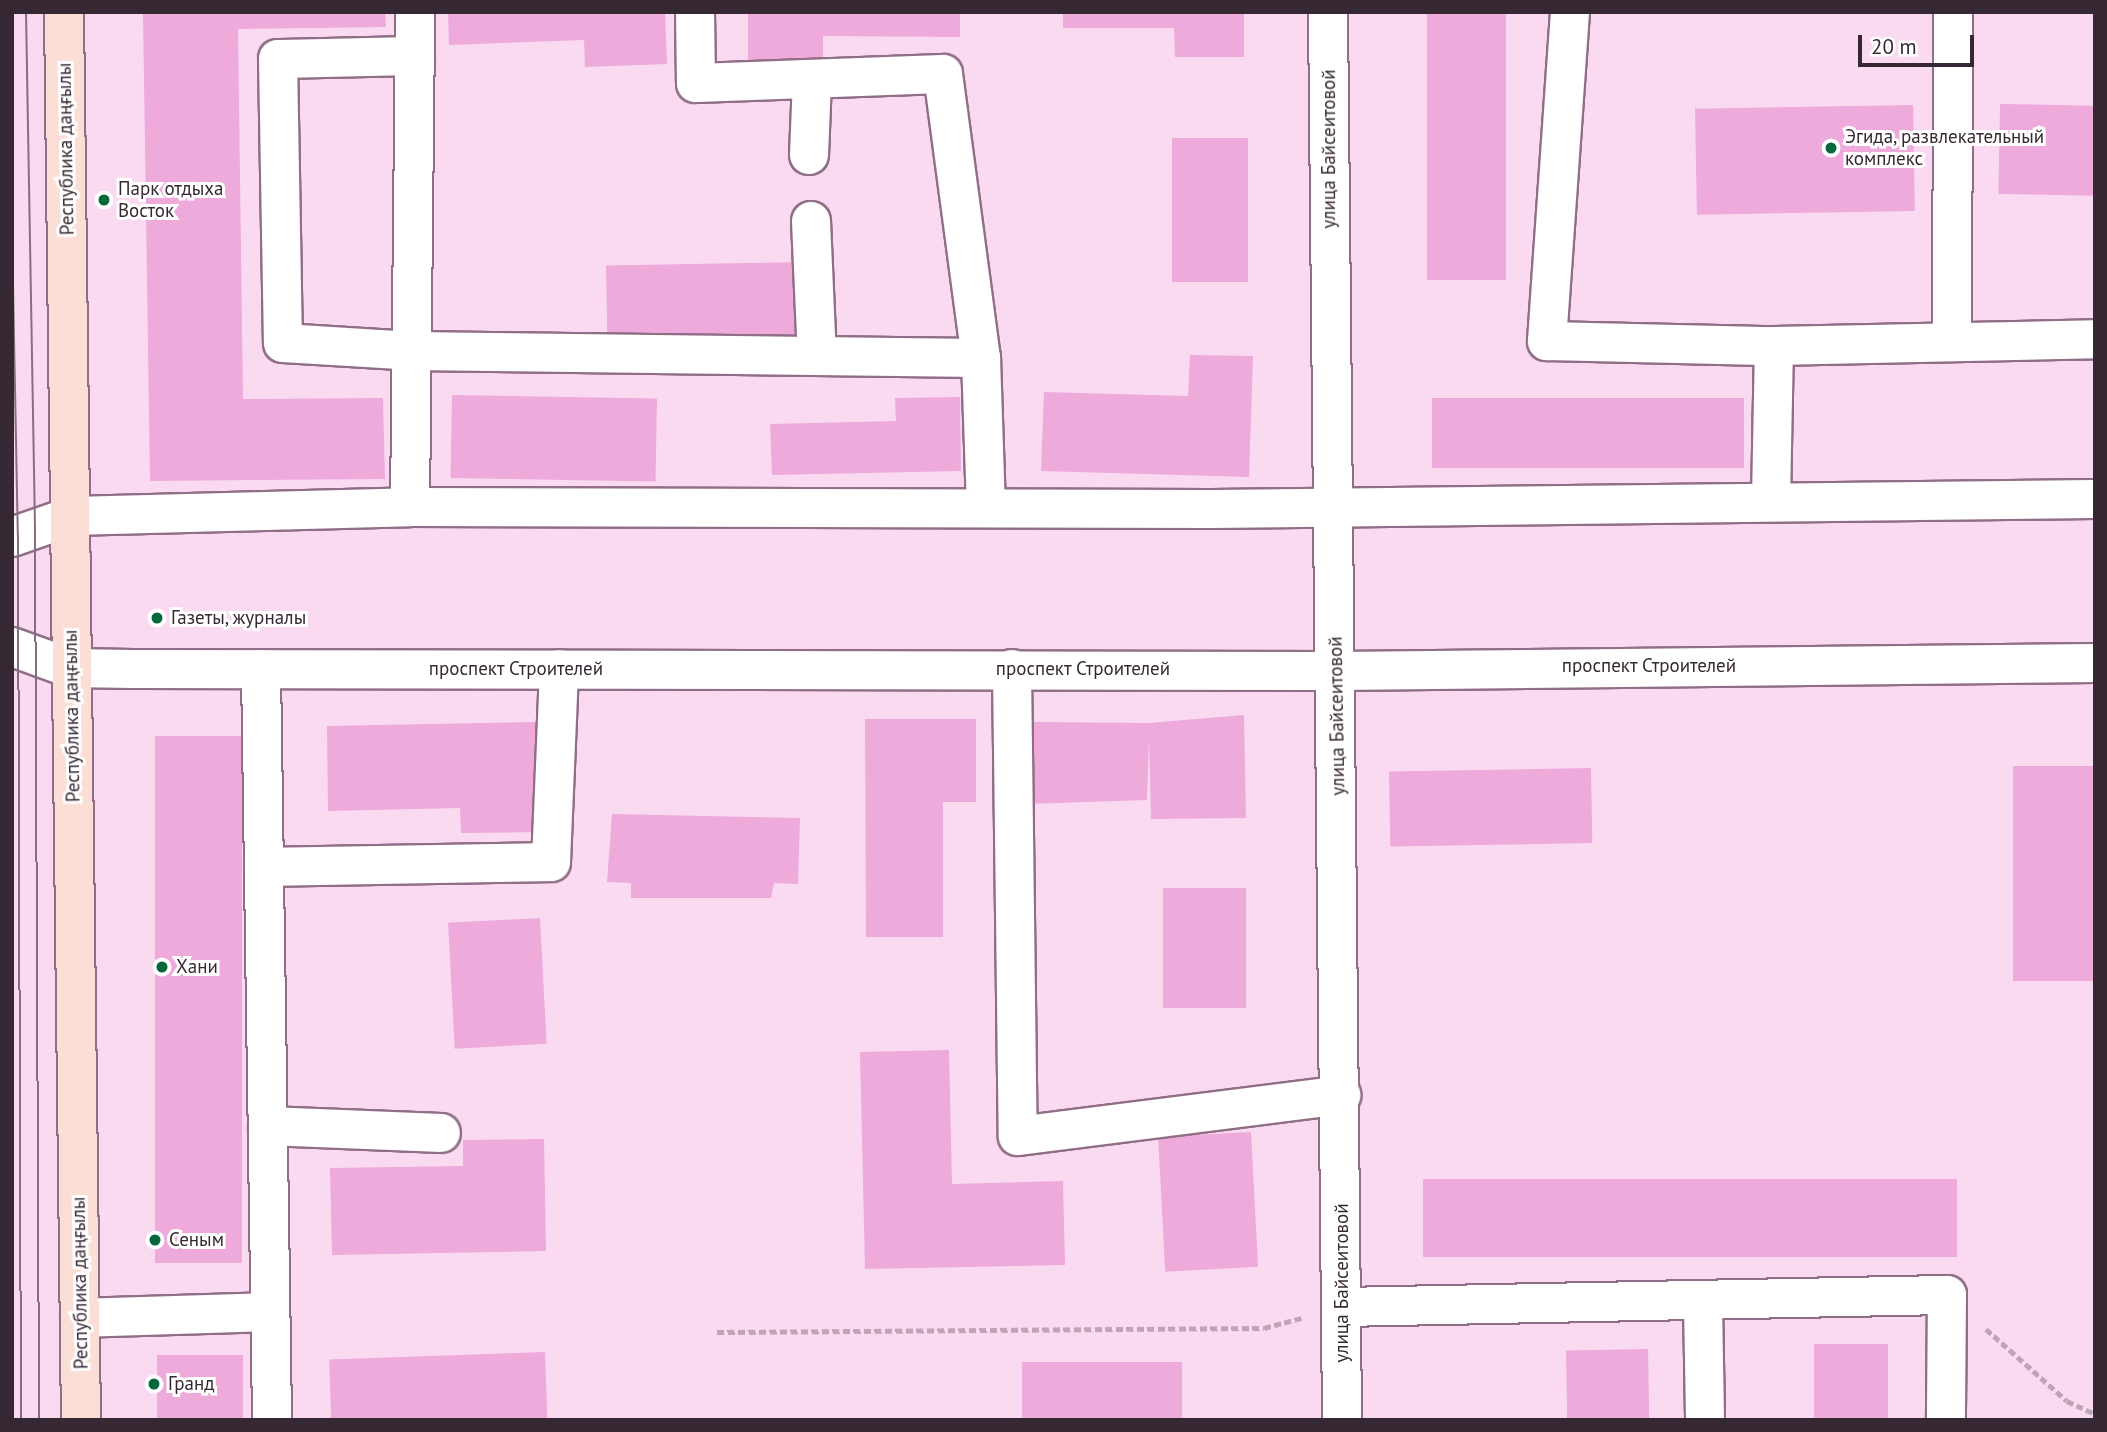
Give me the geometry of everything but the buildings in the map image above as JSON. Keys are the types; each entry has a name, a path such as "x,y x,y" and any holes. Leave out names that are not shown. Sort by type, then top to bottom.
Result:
{"main road":[{"name":"Республика даңғылы","path":"64,12 81,1420"}],"street":[{"path":"410,507 415,12"},
{"path":"695,12 696,83 943,75 981,358 986,508"},
{"name":"улица Байсеитовой","path":"1328,12 1330,504 1338,671 1342,1420"},
{"path":"1570,12 1547,341 1774,346 2095,339"},
{"path":"1952,341 1953,12"},
{"path":"415,56 278,59 283,342 412,351 981,358"},
{"path":"809,155 812,79"},
{"path":"811,221 817,356"},
{"path":"1771,500 1774,346"},
{"path":"12,537 72,516 410,507 986,508 2095,499"},
{"name":"проспект Строителей","path":"12,647 70,668 1338,671 2095,663"},
{"path":"261,669 272,1420"},
{"path":"264,867 551,862 559,669"},
{"path":"1012,669 1018,1136 1341,1095"},
{"path":"268,1126 441,1133"},
{"path":"1342,1307 1703,1303 1947,1295 1945,1420"},
{"path":"1703,1303 1704,1420"},
{"path":"80,1318 271,1312"}],"path":[{"path":"1947,1295 2067,1401 2095,1415"},
{"path":"717,1332 1264,1328 1342,1307"}],"tram line":[{"path":"26,12 35,529 39,1420"},
{"path":"12,232 18,535 21,1420"}],"place":[{"name":"Эгида, развлекательный комплекс","path":"1831,148"},
{"name":"Парк отдыха Восток","path":"104,200"},
{"name":"Газеты, журналы","path":"157,618"},
{"name":"Хани","path":"162,967"},
{"name":"Сеным","path":"155,1240"},
{"name":"Гранд","path":"154,1384"}]}
